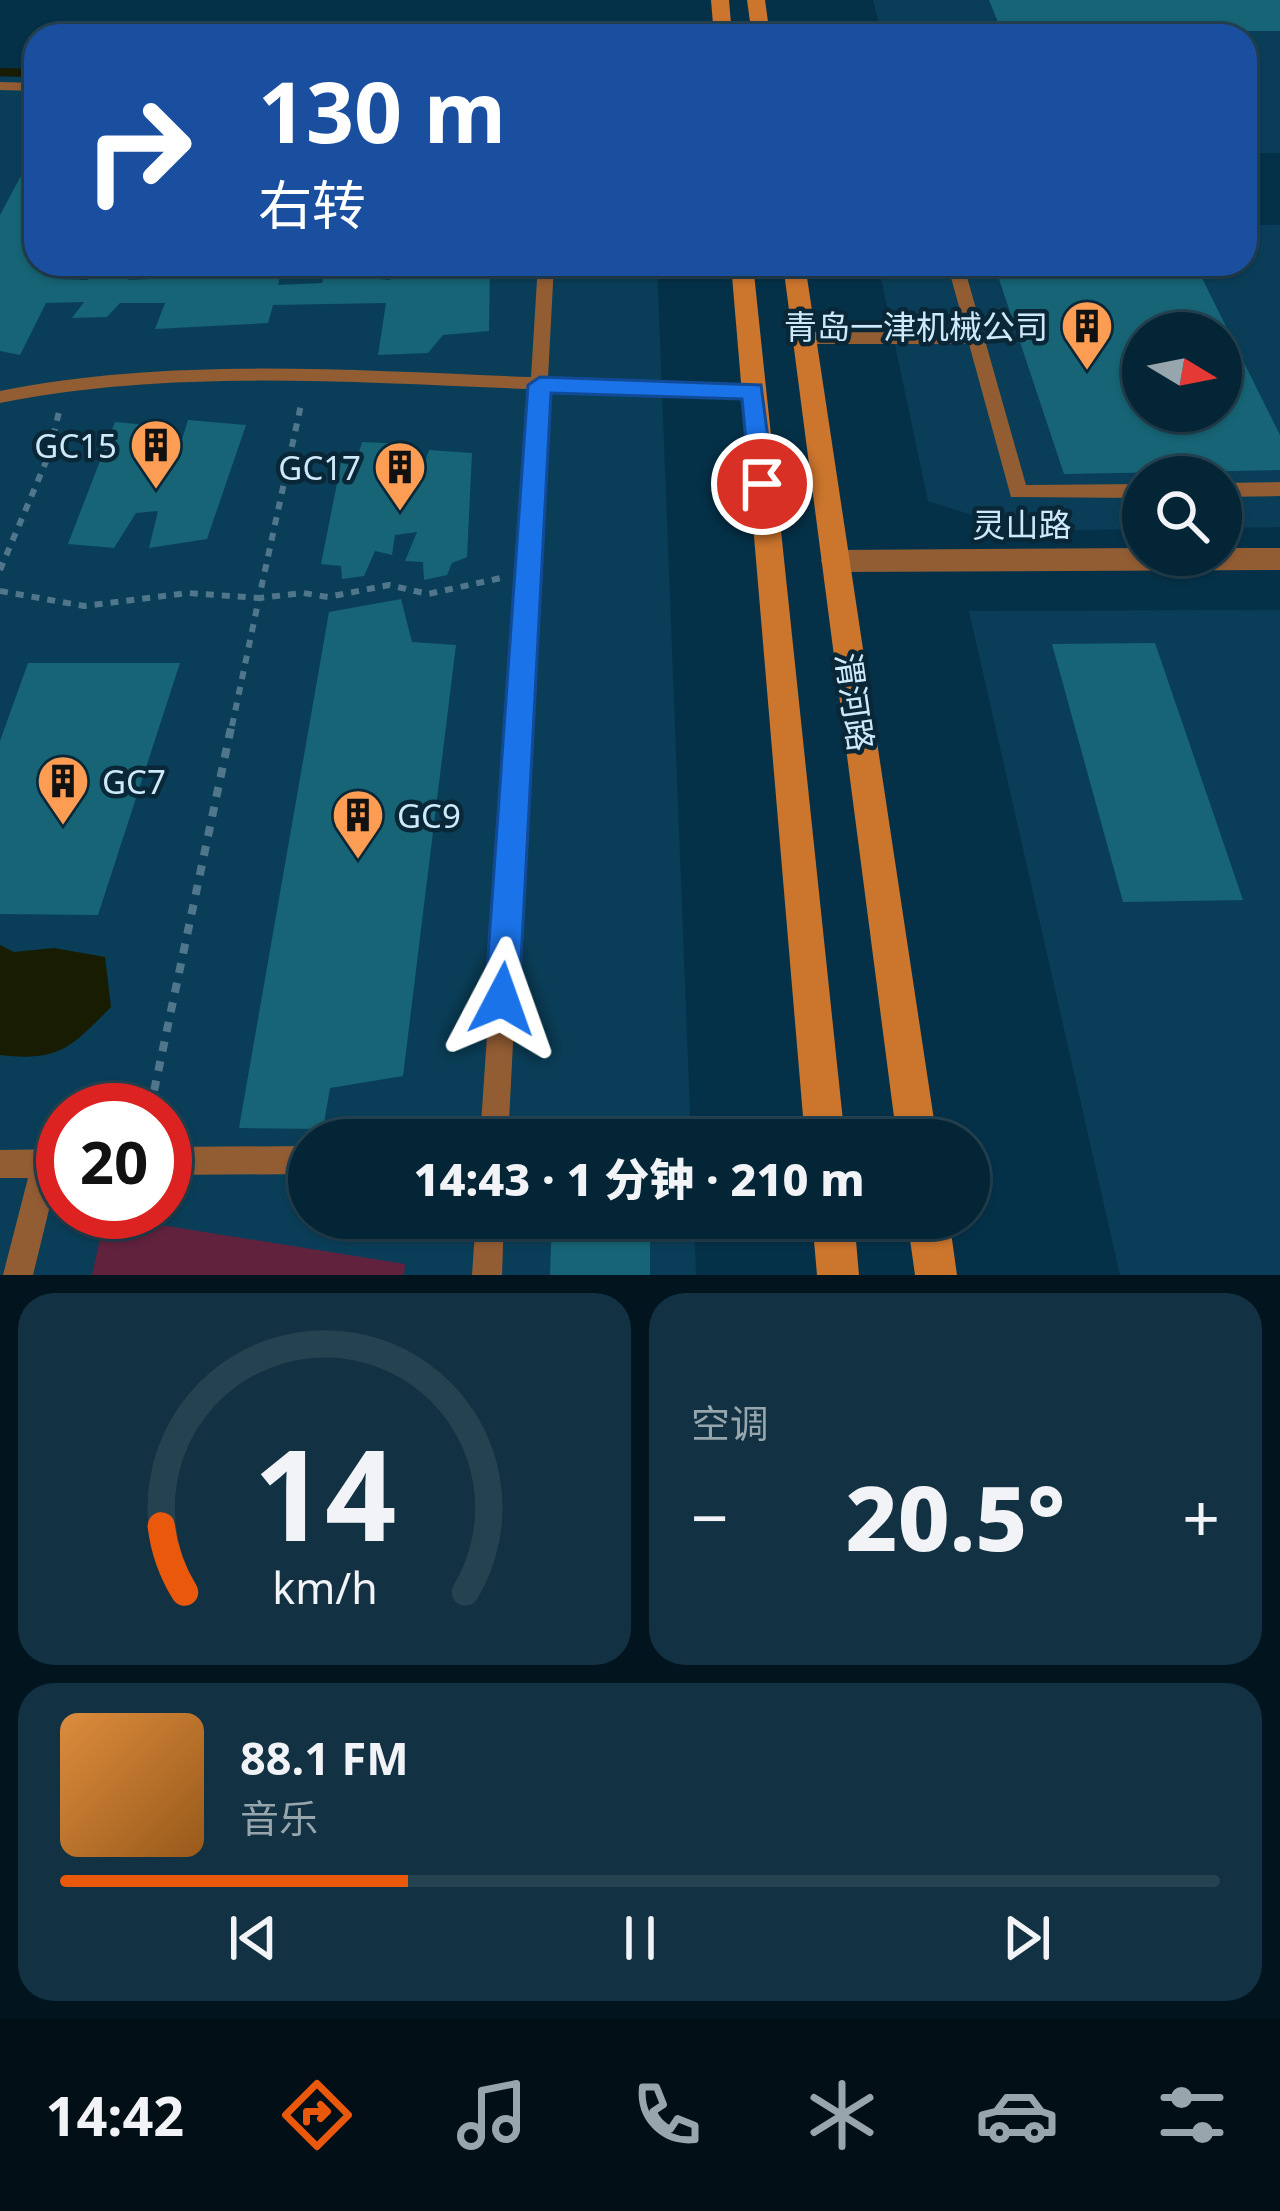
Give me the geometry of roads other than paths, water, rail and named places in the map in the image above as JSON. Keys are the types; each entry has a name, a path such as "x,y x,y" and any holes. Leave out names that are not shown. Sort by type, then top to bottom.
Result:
{"main road":[{"path":"743,276 823,1119"},
{"name":"渭河路","path":"796,276 914,1119"},
{"path":"835,1239 838,1275"},
{"path":"931,1239 936,1275"}],"street":[{"name":"灵山路","path":"835,561 1280,559"}],"lane":[{"path":"495,1119 545,276"},
{"path":"959,276 1018,492 1122,490"},
{"path":"804,338 976,338"},
{"path":"0,397 65,385 256,374 753,391"},
{"path":"1242,490 1280,489"},
{"path":"192,1161 288,1160"},
{"path":"0,1164 36,1163"},
{"path":"18,1275 36,1221"},
{"path":"487,1275 489,1239"}],"waterway":[{"path":"0,72 24,73"}],"place":[{"name":"青岛一津机械公司","path":"1087,372"},
{"name":"GC15","path":"156,491"},
{"name":"GC17","path":"400,513"},
{"name":"GC7","path":"63,827"},
{"name":"GC9","path":"358,861"}]}
